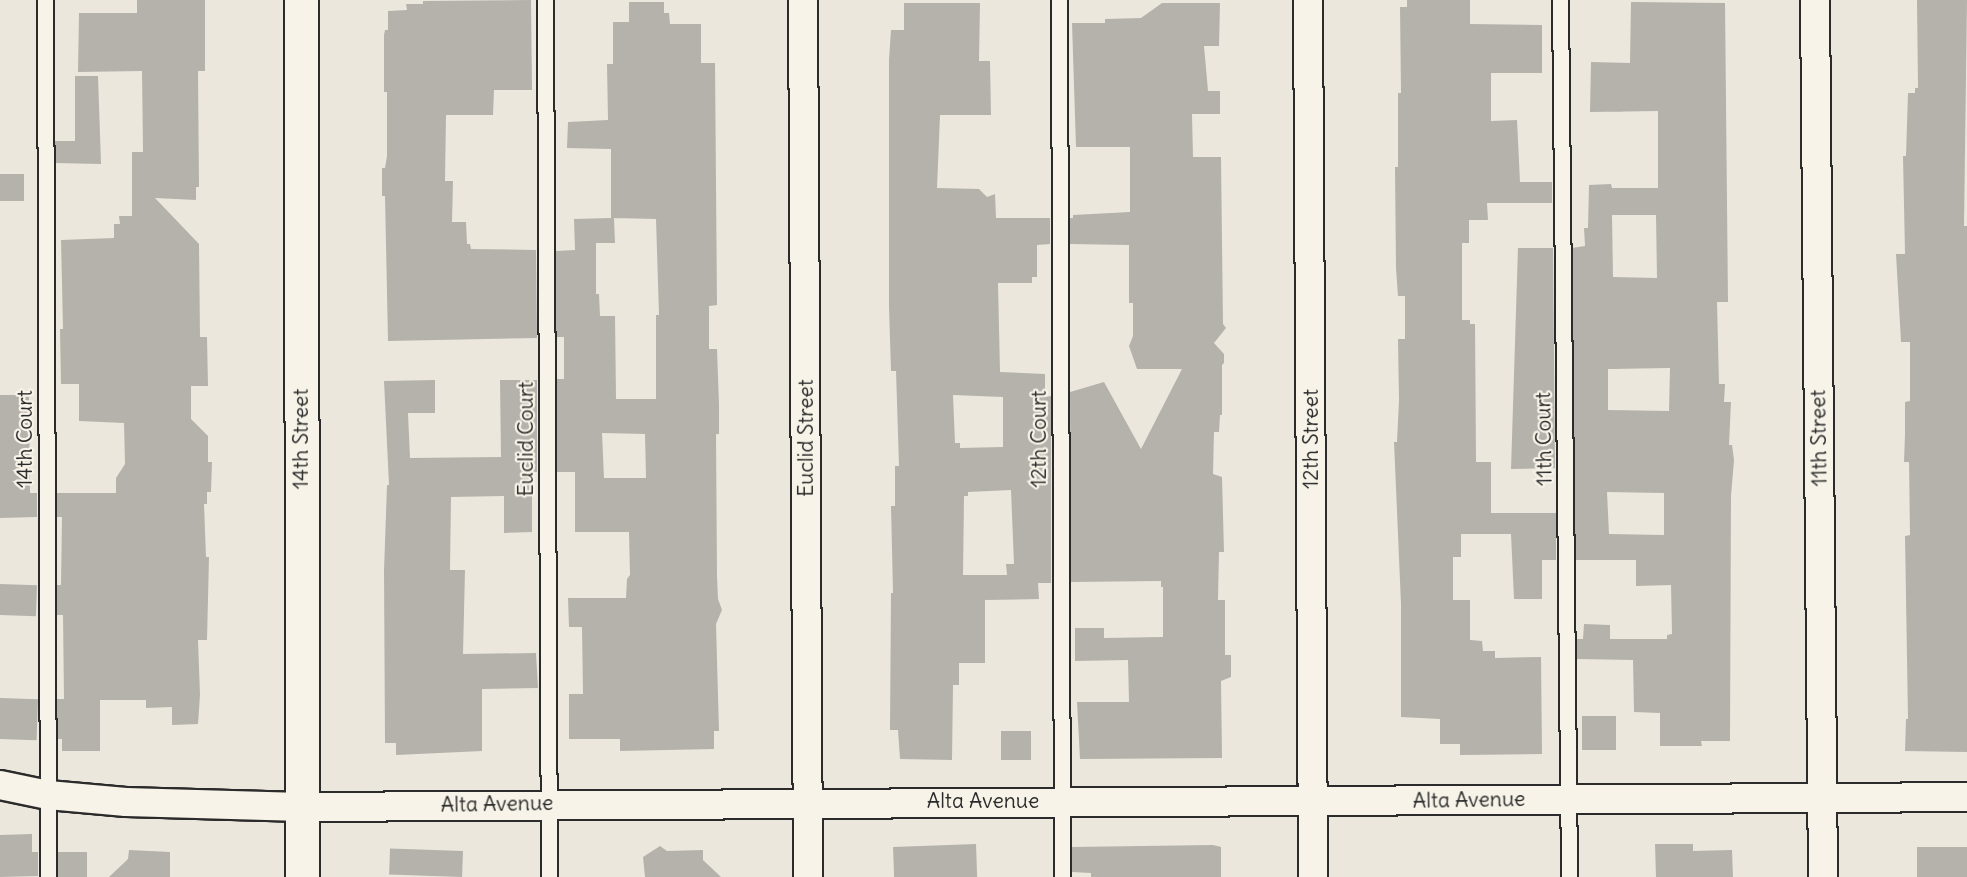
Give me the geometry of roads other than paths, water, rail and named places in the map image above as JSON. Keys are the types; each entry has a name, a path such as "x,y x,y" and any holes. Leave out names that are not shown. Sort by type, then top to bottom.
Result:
{"street":[{"name":"14th Street","path":"301,0 302,877"},
{"name":"Euclid Street","path":"803,0 808,877"},
{"name":"12th Street","path":"1308,0 1313,877"},
{"name":"11th Street","path":"1815,0 1823,877"},
{"name":"Alta Avenue","path":"0,785 48,795 126,802 302,807 808,802 1967,797"}],"lane":[{"name":"14th Court","path":"45,0 48,877"},
{"name":"Euclid Court","path":"545,0 549,877"},
{"name":"12th Court","path":"1059,0 1062,877"},
{"name":"11th Court","path":"1560,0 1569,877"}]}
